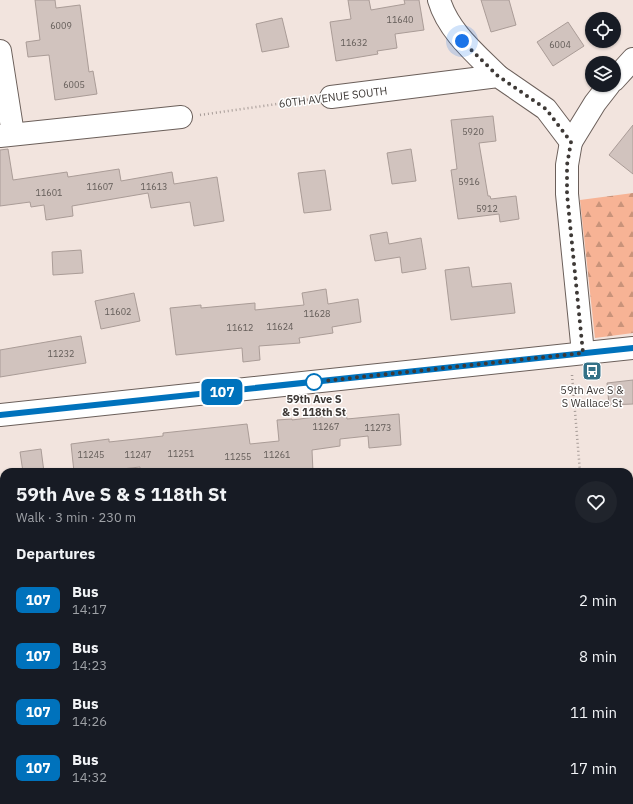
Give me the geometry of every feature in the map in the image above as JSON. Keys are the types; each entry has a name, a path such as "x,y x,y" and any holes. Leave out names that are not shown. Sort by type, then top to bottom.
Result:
{"street":[{"path":"439,0 441,8 462,41 498,76 546,109 571,142"},
{"path":"0,51 6,135 181,117"},
{"path":"621,72 633,59"},
{"name":"60TH AVENUE SOUTH","path":"331,97 498,76"},
{"path":"577,354 567,194 567,165 571,142 595,103 604,92"},
{"path":"0,415 633,348"}],"path":[{"name":"60TH AVENUE SOUTH","path":"181,117 331,97"},
{"path":"577,354 580,468"}],"green space":[{"path":"633,193 633,333 595,338 580,200"}],"building":[{"path":"35,0 55,0 56,8 80,5 89,72 93,71 97,94 55,100 49,55 28,57 26,42 40,40"},
{"path":"348,0 369,0 371,10 405,4 404,0 419,0 424,30 395,34 397,48 377,51 378,54 336,61 330,22 351,19"},
{"path":"481,0 509,0 516,25 491,32"},
{"path":"282,18 289,47 262,52 256,24"},
{"path":"568,22 584,46 553,66 537,42"},
{"path":"493,116 496,141 479,143 488,196 490,196 491,199 516,196 519,219 500,222 499,214 458,219 451,170 457,169 451,120"},
{"path":"633,125 633,174 609,155"},
{"path":"8,149 13,180 67,172 68,177 119,169 121,181 172,172 174,184 217,177 224,221 194,226 190,202 151,208 148,193 72,206 73,216 46,220 44,205 31,207 30,202 0,206 0,150"},
{"path":"411,149 416,181 392,184 387,153"},
{"path":"325,170 331,210 304,213 298,173"},
{"path":"387,232 389,244 421,238 426,269 402,273 400,257 375,261 370,235"},
{"path":"81,250 83,273 53,275 52,252"},
{"path":"469,267 472,287 511,283 515,313 451,320 445,270"},
{"path":"326,289 328,304 358,299 361,322 332,327 333,333 299,338 300,343 259,346 260,360 243,362 242,348 176,355 170,308 201,305 201,308 255,303 255,310 304,305 302,293"},
{"path":"134,293 140,321 101,329 95,301"},
{"path":"81,336 86,363 0,377 0,350"},
{"path":"633,380 633,404 609,405 607,383"},
{"path":"346,413 347,419 399,414 401,445 369,448 368,436 340,439 340,446 312,450 313,468 74,468 71,444 109,439 109,442 163,436 163,433 247,424 250,444 279,441 277,420 292,420"},
{"path":"41,449 43,468 22,468 20,452"}],"bus line":[{"name":"107","path":"0,415 633,348"}],"place":[{"name":"59th Ave S & S Wallace St","path":"592,371"},
{"name":"59th Ave S & S 118th St","path":"314,382"}],"route":[{"path":"314,382 583,353 567,194 567,165 571,142 546,109 498,76 462,41"}]}
